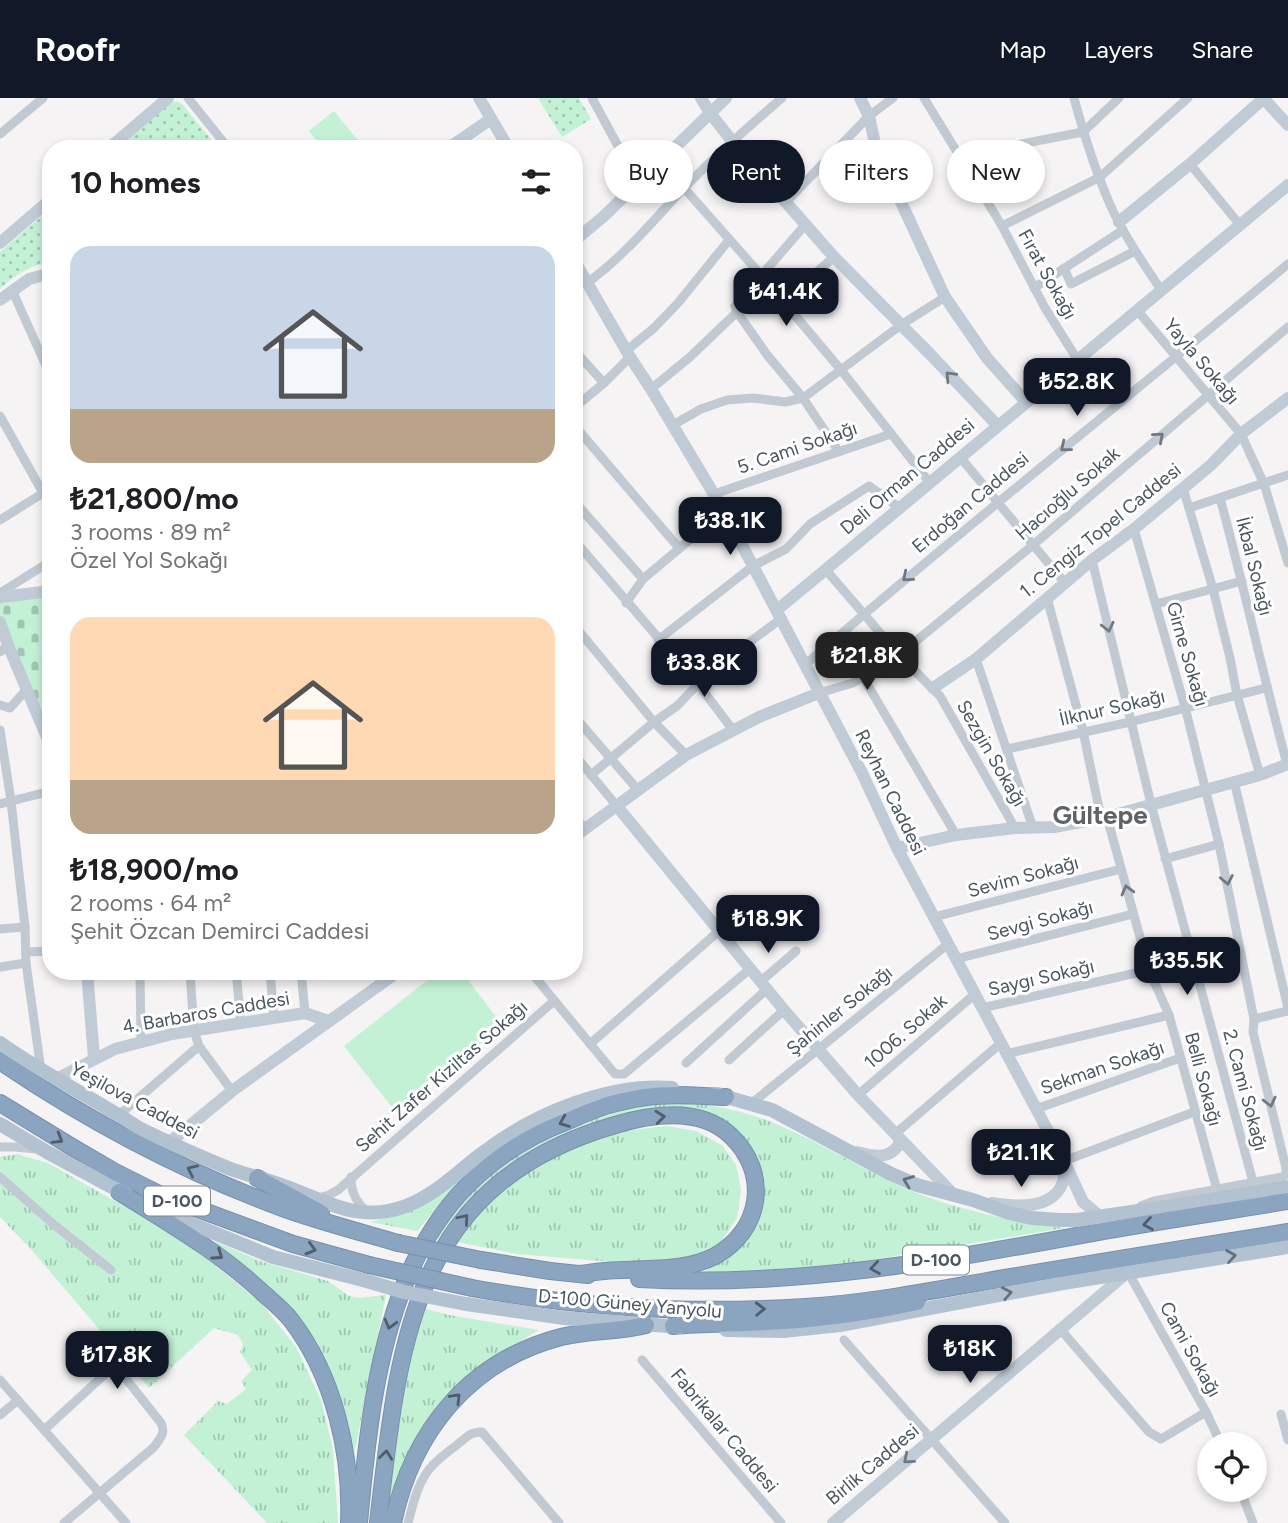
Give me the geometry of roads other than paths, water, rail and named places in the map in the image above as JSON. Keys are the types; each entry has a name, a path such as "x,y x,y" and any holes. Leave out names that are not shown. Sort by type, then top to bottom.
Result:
{"highway":[{"name":"D-100","path":"0,1061 87,1115 177,1163 285,1209 398,1243 481,1260 580,1274 664,1280 718,1280 777,1279 843,1273 947,1259 1288,1201"},
{"path":"359,1523 370,1421 390,1325 398,1298 422,1245 452,1201 493,1162 525,1141 604,1106 648,1097 726,1097"},
{"name":"D-100","path":"0,1103 115,1172 163,1196 366,1273 435,1281 469,1296 640,1308 703,1310 807,1307 1002,1279 1288,1232"},
{"path":"378,1523 397,1382 417,1303 441,1249 495,1186 540,1155 576,1137 625,1122 653,1117 676,1115 721,1128 747,1156 756,1183 754,1209 737,1239 727,1248 707,1260 684,1267 580,1274"},
{"path":"257,1178 347,1229"},
{"path":"119,1192 229,1263 290,1319 309,1349 334,1405 347,1466 349,1523"},
{"path":"673,1326 769,1322 870,1311 937,1298 1002,1279"},
{"path":"393,1523 407,1475 426,1437 440,1414 480,1376 508,1357 542,1342 646,1325"}],"main road":[{"name":"Yeşilova Caddesi","path":"0,1044 138,1128 226,1167 343,1209 368,1213"},
{"path":"368,1213 388,1211 416,1201 520,1128 561,1109 601,1094 666,1088 710,1092 772,1110 891,1174 917,1185 1032,1218 1059,1220 1131,1213 1287,1181"},
{"path":"0,1124 119,1192 164,1213 274,1257 366,1273"},
{"name":"D-100 Güney Yanyolu","path":"469,1296 498,1310 694,1330 818,1328 1128,1272 1288,1247"}],"street":[{"path":"0,134 43,98"},
{"path":"119,140 168,98"},
{"path":"188,98 222,140"},
{"path":"479,98 504,140"},
{"path":"592,98 615,140"},
{"path":"701,98 731,140"},
{"path":"683,140 726,98"},
{"path":"733,140 782,98"},
{"path":"860,98 869,116 876,148 945,297 988,358 1026,401"},
{"path":"805,182 869,116 892,98"},
{"name":"Fırat Sokağı","path":"924,98 949,140"},
{"path":"1074,98 1083,132 1121,226 1161,290"},
{"path":"1041,140 1083,132 1119,98"},
{"path":"1002,226 1100,177 1188,98"},
{"path":"1034,288 1121,226 1264,98 1288,125"},
{"path":"460,140 491,118"},
{"path":"1190,164 1240,225"},
{"path":"693,179 707,165"},
{"name":"Deli Orman Caddesi","path":"779,614 826,570 997,425 1288,185"},
{"path":"693,198 841,370 930,483"},
{"path":"583,233 616,203"},
{"path":"583,277 603,272 670,203"},
{"path":"785,203 997,425"},
{"name":"Fırat Sokağı","path":"988,203 1077,359"},
{"path":"0,243 42,207"},
{"path":"805,225 735,306 768,356 803,398 839,452"},
{"path":"583,400 604,383 678,303 729,240"},
{"path":"1064,268 1071,284 1135,251"},
{"path":"783,301 834,257"},
{"name":"Erdoğan Caddesi","path":"806,664 997,502 1288,264"},
{"path":"0,300 29,279 42,275"},
{"name":"Reyhan Caddesi","path":"583,281 724,511 806,664 897,848 1064,1161 1083,1202 1101,1217"},
{"path":"12,290 42,357"},
{"path":"673,425 701,409 727,400 752,398 785,402 803,398 901,324 945,297"},
{"name":"Yayla Sokağı","path":"1137,310 1241,434 1264,484 1288,563"},
{"path":"651,389 690,357 737,312"},
{"name":"Hacıoğlu Sokak","path":"819,693 853,683 899,656 1288,327"},
{"path":"583,359 604,383"},
{"name":"1. Cengiz Topel Caddesi","path":"933,688 976,659 1092,560 1211,465 1241,434 1288,398"},
{"path":"0,416 42,482"},
{"name":"5. Cami Sokağı","path":"714,494 891,434"},
{"path":"583,436 679,548"},
{"path":"960,457 1065,583"},
{"path":"1189,508 1288,475"},
{"path":"658,640 753,566 786,549 810,524 869,486 900,508"},
{"path":"1183,488 1213,589 1237,695 1260,775"},
{"path":"0,520 42,493"},
{"name":"İkbal Sokağı","path":"1220,498 1287,764"},
{"path":"583,511 643,579"},
{"path":"626,603 643,579 724,511"},
{"name":"Girne Sokağı","path":"1134,529 1185,707 1220,844 1254,1019 1252,1032 1287,1181"},
{"path":"583,552 698,684 733,730"},
{"name":"2. Cami Sokağı","path":"1092,560 1165,859 1252,1182"},
{"path":"0,595 42,567"},
{"name":"Sezgin Sokağı","path":"826,570 899,656 940,696 1016,828"},
{"path":"1156,604 1242,581"},
{"path":"0,595 42,592"},
{"name":"Belli Sokağı","path":"1047,598 1104,817 1149,970 1169,1015 1217,1189"},
{"path":"591,775 677,706 698,684 779,614"},
{"path":"0,622 4,648 42,726"},
{"path":"583,636 654,722 686,755"},
{"path":"976,659 1033,828"},
{"path":"863,677 956,835"},
{"name":"İlknur Sokağı","path":"1007,749 1266,688"},
{"path":"0,716 26,690"},
{"path":"583,832 686,755 759,717 819,693"},
{"path":"0,705 10,708"},
{"path":"583,726 638,790"},
{"path":"0,730 12,801 25,927 26,963 41,1070"},
{"path":"897,848 956,835 1054,827 1104,817 1260,775 1287,764"},
{"path":"583,765 784,1010 858,1095 954,1195"},
{"path":"1234,781 1288,1010 1254,1019"},
{"path":"0,804 42,793"},
{"path":"1165,859 1220,844"},
{"name":"Sevim Sokağı","path":"934,917 1121,869"},
{"name":"Sevgi Sokağı","path":"956,959 1133,914"},
{"path":"0,929 25,927"},
{"path":"590,1044 719,931"},
{"name":"Şahinler Sokağı","path":"752,1103 948,944"},
{"path":"26,952 42,951"},
{"path":"687,1063 796,951"},
{"path":"0,967 26,963"},
{"path":"537,980 615,1074 624,1074 750,969"},
{"name":"Saygı Sokağı","path":"982,1008 1149,970"},
{"path":"88,980 94,1058"},
{"path":"140,980 141,1041"},
{"path":"191,980 194,1031 199,1046 232,1091"},
{"path":"237,980 241,1024"},
{"path":"271,980 274,1018"},
{"path":"302,980 304,1013"},
{"path":"170,1142 232,1091 386,980"},
{"name":"1006. Sokak","path":"858,1095 975,995"},
{"name":"Sehit Zafer Kiziltas Sokağı","path":"312,1197 320,1198 338,1190 554,1001"},
{"path":"729,1060 784,1010"},
{"name":"4. Barbaros Caddesi","path":"56,1079 94,1058 141,1041 304,1013 328,1021"},
{"path":"897,1135 1004,1048 1169,1015"},
{"path":"119,1115 199,1046"},
{"name":"Sekman Sokağı","path":"1036,1109 1180,1058"},
{"path":"973,1200 1024,1206 1046,1200 1064,1181 1064,1161 1194,1112"},
{"path":"846,1150 874,1157 882,1156 897,1148 900,1143 897,1135"},
{"path":"0,1147 26,1147 47,1152"},
{"path":"0,1177 111,1270"},
{"path":"351,1177 354,1196 368,1213"},
{"path":"1131,1213 1154,1201 1252,1182 1287,1181"},
{"name":"Birlik Caddesi","path":"833,1523 1128,1272"},
{"name":"Cami Sokağı","path":"1128,1272 1215,1432"},
{"path":"1061,1330 1149,1432 1161,1439 1206,1412"},
{"path":"844,1340 1005,1523"},
{"name":"Fabrikalar Caddesi","path":"642,1360 780,1523"},
{"path":"44,1430 115,1365 164,1429 163,1435 153,1448 64,1523"},
{"path":"0,1380 126,1523"},
{"path":"0,1415 18,1400"},
{"path":"1281,1413 1288,1440"},
{"path":"408,1523 423,1478 431,1466 477,1431 482,1432 559,1523"},
{"path":"1245,1502 1253,1523"}],"district":[{"name":"Gültepe","path":"1100,815"}]}
